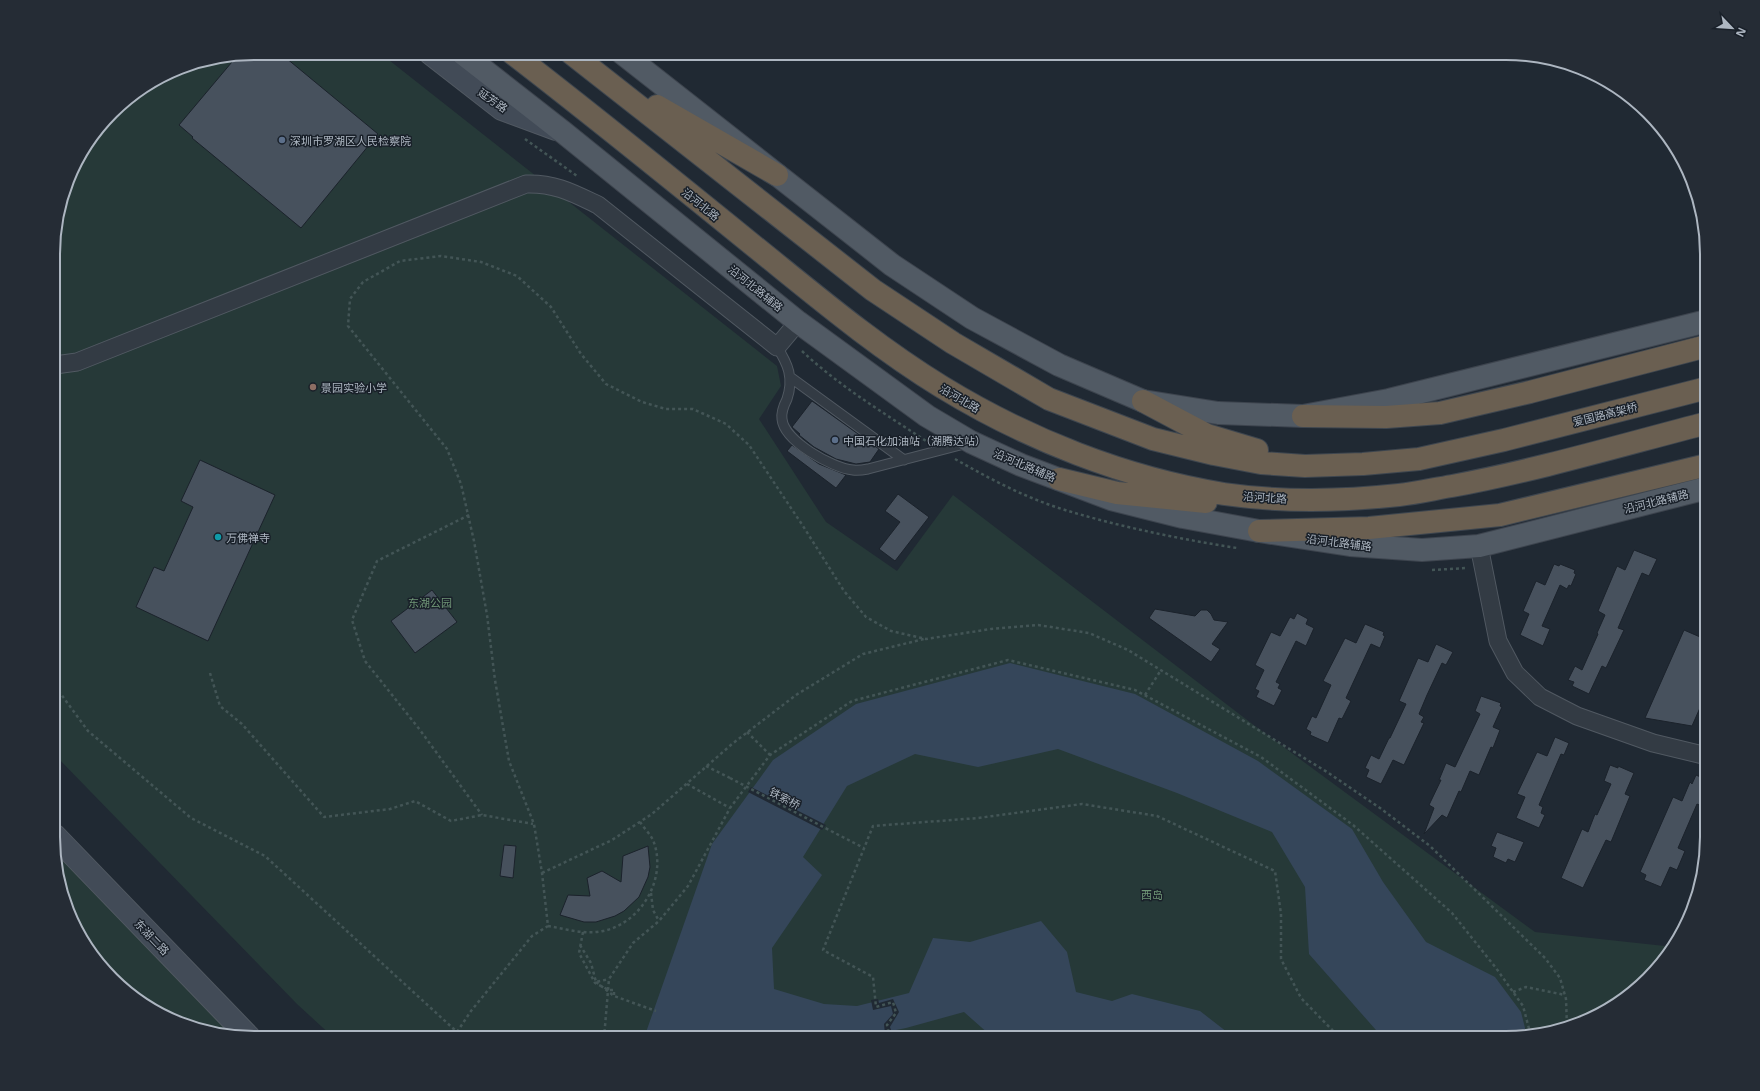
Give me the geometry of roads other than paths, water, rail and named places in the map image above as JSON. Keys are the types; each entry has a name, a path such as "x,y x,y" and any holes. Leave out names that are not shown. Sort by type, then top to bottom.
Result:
{"highway":[{"name":"沿河北路","path":"521,60 854,326 941,387 991,416 1043,440 1145,476 1225,494 1258,497 1312,500 1400,495 1505,476 1700,425"},
{"path":"580,60 873,290 953,343 1049,399 1152,439 1214,454 1261,462 1305,466"},
{"path":"589,67 777,175"},
{"path":"1303,416 1386,417 1440,413 1530,392 1700,348"},
{"name":"爱国路高架桥","path":"1305,466 1363,464 1419,459 1504,440 1700,390"},
{"path":"1144,401 1207,435 1305,466"},
{"path":"1259,531 1368,528 1500,515 1700,467"},
{"path":"1059,479 1117,493 1206,502 1251,504 1312,500"}],"main road":[{"name":"沿河北路辅路","path":"471,60 563,132 798,322 927,416 971,442 1021,465 1111,499 1183,518 1259,531 1350,545 1422,550 1479,546 1700,490"},
{"path":"631,60 892,265 972,318 1059,365 1144,401 1218,413 1303,416 1389,400 1700,323"}],"street":[{"name":"延芳路","path":"439,60 502,109 563,132"},
{"path":"60,364 77,362 526,184 544,183 569,191 598,205 777,347 798,322"},
{"path":"1479,546 1498,641 1515,673 1540,697 1577,716 1639,738 1700,754"},
{"name":"东湖二路","path":"60,841 244,1031"}],"lane":[{"path":"777,347 787,362 790,377 789,393 781,419 785,430 793,439 826,462 853,470 868,469 971,442"},
{"path":"790,377 904,460"}],"water":[{"path":"1010,663 1135,694 1258,761 1352,829 1383,882 1426,942 1495,977 1521,1012 1525,1030 1377,1031 1309,954 1305,887 1272,832 1177,793 1058,749 978,767 915,754 847,786 803,857 822,875 772,948 774,989 824,1004 857,1006 909,993 933,938 970,942 1041,921 1067,952 1076,992 1112,1001 1132,994 1200,1011 1226,1031 985,1031 964,1012 891,1031 646,1031 712,844 773,760 856,704"}],"place":[{"name":"深圳市罗湖区人民检察院","path":"282,140"},
{"name":"景园实验小学","path":"313,387"},
{"name":"中国石化加油站（湖腾达站）","path":"835,440"},
{"name":"万佛禅寺","path":"218,537"}],"park label":[{"name":"东湖公园","path":"430,602"},
{"name":"西岛","path":"1152,894"}]}
